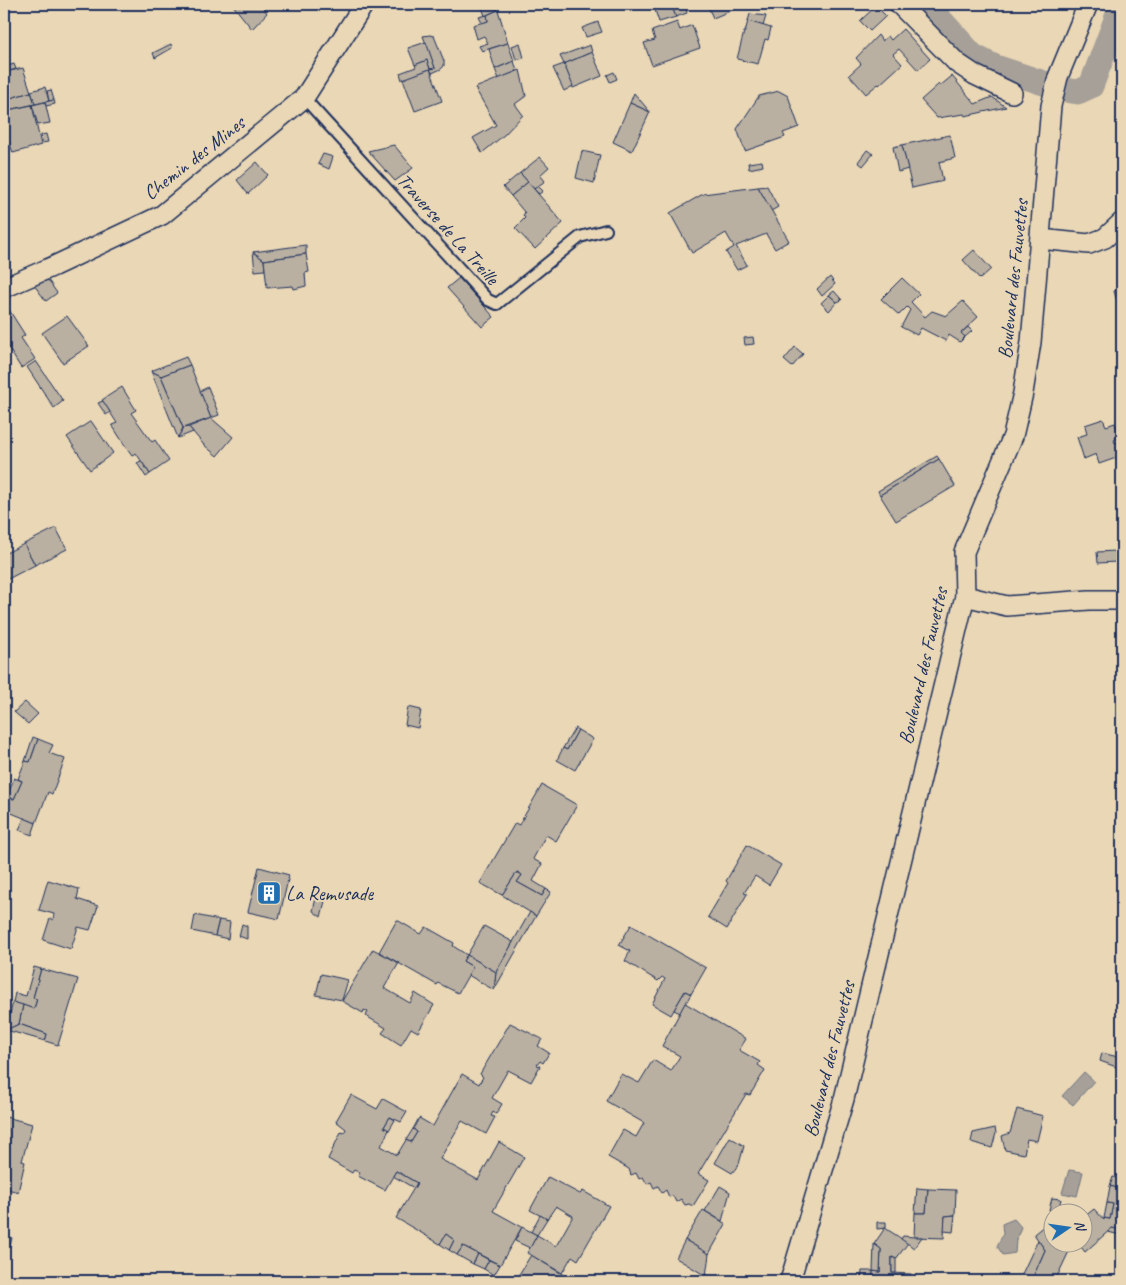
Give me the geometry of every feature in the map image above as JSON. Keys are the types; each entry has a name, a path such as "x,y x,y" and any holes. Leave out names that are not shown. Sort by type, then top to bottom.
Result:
{"street":[{"name":"Chemin des Mines","path":"4,288 162,215 304,98 364,4"},
{"path":"899,4 957,63 1012,94"},
{"name":"Boulevard des Fauvettes","path":"790,1281 844,1099 965,596 964,552 1014,436 1031,342 1051,106 1058,77 1088,4"},
{"path":"1040,240 1089,244 1105,238 1122,222"},
{"path":"965,596 1007,606 1089,600 1122,600"}],"lane":[{"name":"Traverse de La Treille","path":"304,98 488,300 497,304 580,237 606,230"}],"shaded area":[{"path":"1084,1072 1094,1081 1073,1105 1062,1096"},
{"path":"1069,1170 1083,1172 1077,1196 1062,1193"},
{"path":"1014,1219 1021,1227 1016,1240 1015,1253 1003,1255 997,1246 1003,1234 1002,1224"}],"building":[{"path":"232,4 260,4 267,13 252,29"},
{"path":"481,4 494,4 497,10 485,16"},
{"path":"653,4 671,4 676,17 659,22"},
{"path":"671,4 685,4 687,13 676,17"},
{"path":"707,4 747,4 746,8 742,6 713,18"},
{"path":"1064,4 1080,4 1078,11"},
{"path":"876,6 886,16 870,31 860,21"},
{"path":"498,10 508,43 482,51 479,46 488,43 484,36 477,39 473,25 488,21 487,15"},
{"path":"750,14 766,16 763,26 748,21"},
{"path":"487,15 488,21 482,23 479,17"},
{"path":"748,21 771,28 768,40 765,39 758,64 737,59"},
{"path":"598,22 602,32 586,37 582,28"},
{"path":"677,22 680,30 692,25 700,48 652,65 644,43 655,40 652,31"},
{"path":"903,29 930,59 918,70 899,49 893,54 902,64 866,94 849,75 861,64 856,58 878,35 882,41 888,36 891,40"},
{"path":"423,36 434,36 444,61 444,66 441,69 432,73 430,69 435,68"},
{"path":"426,42 435,68 430,69 427,60 415,65 408,48"},
{"path":"508,43 514,61 495,69 489,49"},
{"path":"520,43 524,58 516,60 512,46"},
{"path":"171,44 172,48 155,58 153,53"},
{"path":"590,45 592,52 564,64 560,56"},
{"path":"592,52 602,76 573,88 564,64"},
{"path":"427,60 430,69 402,80 400,73 416,67 415,65"},
{"path":"514,61 517,71 499,79 495,69"},
{"path":"14,64 16,69 6,72 4,67"},
{"path":"564,64 573,86 564,91 553,68"},
{"path":"4,68 6,72 23,68 31,92 4,100"},
{"path":"430,69 442,101 415,111 403,79"},
{"path":"520,70 526,96 515,104 523,115 504,135 482,153 473,138 496,125 475,88"},
{"path":"614,72 617,79 610,82 607,75"},
{"path":"952,76 975,104 992,97 1006,107 965,116 964,114 937,118 921,100 939,84 940,86"},
{"path":"45,87 49,101 35,104 31,91"},
{"path":"51,90 54,100 49,101 47,91"},
{"path":"779,91 788,96 799,127 783,133 785,137 745,151 737,129 759,96"},
{"path":"31,92 35,104 4,111 4,100"},
{"path":"634,93 650,112 630,103"},
{"path":"54,100 55,104 46,106 45,102"},
{"path":"45,102 50,123 38,125 32,105"},
{"path":"630,103 650,112 632,151 613,142"},
{"path":"32,105 41,145 13,153 4,126 4,111"},
{"path":"46,134 48,142 42,143 41,135"},
{"path":"950,135 955,158 939,162 943,181 912,188 902,145"},
{"path":"394,145 413,168 395,181 368,151"},
{"path":"902,145 908,169 898,172 893,147"},
{"path":"867,150 873,154 863,166 858,162"},
{"path":"582,151 600,155 594,183 576,178"},
{"path":"323,154 333,157 329,169 318,164"},
{"path":"540,157 549,167 540,175 545,181 534,189 520,173"},
{"path":"762,161 763,166 749,169 748,163"},
{"path":"257,162 268,175 248,194 237,180"},
{"path":"520,173 528,182 511,196 503,187"},
{"path":"528,182 563,223 535,249 515,228 525,218 523,215 525,213 511,196"},
{"path":"538,186 543,191 539,194 534,189"},
{"path":"767,186 778,207 771,211 758,187"},
{"path":"758,187 789,241 775,249 766,234 736,246 747,265 737,270 726,252 734,247 726,233 692,253 670,213 703,194"},
{"path":"306,245 306,254 264,260 253,252"},
{"path":"974,250 991,269 980,279 963,260"},
{"path":"253,252 264,260 265,270 255,271"},
{"path":"306,254 309,272 305,273 306,286 294,289 293,286 267,288 264,260"},
{"path":"830,277 835,284 822,296 817,289"},
{"path":"459,278 494,317 482,327 447,288"},
{"path":"902,278 919,294 911,302 925,317 932,311 946,316 963,301 978,317 961,333 965,337 960,342 949,335 946,341 921,328 917,335 901,327 910,310 907,307 899,315 881,299"},
{"path":"48,280 57,293 46,301 34,285"},
{"path":"1122,288 1122,295 1116,298 1114,291"},
{"path":"834,291 842,300 837,302 829,295"},
{"path":"829,295 837,302 829,311 821,303"},
{"path":"1122,295 1122,314 1116,298"},
{"path":"6,305 25,335 21,338 35,359 21,368 4,341 4,306"},
{"path":"67,316 89,346 63,363 42,333"},
{"path":"968,327 972,331 965,337 961,333"},
{"path":"753,337 754,344 745,345 744,338"},
{"path":"795,347 803,354 792,367 784,360"},
{"path":"186,357 190,365 161,376 151,371"},
{"path":"36,361 63,401 54,408 27,367"},
{"path":"190,365 211,418 183,428 161,376"},
{"path":"151,371 161,376 183,428 178,438"},
{"path":"122,387 136,410 131,413 152,442 155,440 169,461 150,474 136,453 132,455 124,444 112,425 117,423 102,400"},
{"path":"208,387 219,415 211,418 200,391"},
{"path":"103,401 110,412 106,415 98,403"},
{"path":"211,418 233,437 217,456 203,444 189,427"},
{"path":"1103,419 1106,426 1115,423 1119,435 1114,440 1115,443 1122,441 1121,462 1119,457 1099,464 1096,454 1084,459 1077,437 1087,434 1085,425"},
{"path":"91,421 113,453 90,470 67,437"},
{"path":"189,427 193,432 178,438 183,428"},
{"path":"937,456 939,459 880,495 878,491"},
{"path":"939,459 955,486 896,521 880,495"},
{"path":"141,461 150,474 146,477 137,463"},
{"path":"56,528 67,549 35,565 24,544"},
{"path":"24,544 35,565 4,581 4,554"},
{"path":"1116,551 1117,562 1098,563 1097,552"},
{"path":"25,702 38,714 28,724 14,712"},
{"path":"408,707 421,710 418,728 405,725"},
{"path":"575,728 578,730 567,750 563,748"},
{"path":"578,730 593,739 575,770 557,760 563,748 567,750"},
{"path":"33,737 38,739 30,762 25,761"},
{"path":"38,739 53,745 49,753 65,759 52,794 48,792 36,823 4,810 4,804 7,797 14,799 22,781 18,779 25,761 30,762"},
{"path":"14,778 22,781 14,799 7,797"},
{"path":"542,785 577,805 556,841 546,835 533,859 542,864 533,881 546,889 542,896 517,882 522,875 517,872 502,895 480,883 515,823 519,825"},
{"path":"24,818 36,823 32,835 19,830"},
{"path":"747,845 781,865 769,885 755,876 744,893 747,894 727,929 708,917"},
{"name":"La Remusade","path":"259,867 289,875 279,919 248,912"},
{"path":"517,872 522,875 517,882 542,896 546,889 551,892 536,916 502,895"},
{"path":"48,880 79,889 77,899 98,906 90,930 78,927 71,949 43,940 50,918 53,920 54,914 39,910"},
{"path":"326,897 321,917 313,911 316,898"},
{"path":"530,912 536,916 494,990 496,972"},
{"path":"195,915 219,920 215,936 192,931"},
{"path":"219,920 230,922 228,939 215,936"},
{"path":"397,920 421,934 426,927 454,943 453,946 467,955 463,961 473,967 458,993 438,983 437,985 379,952"},
{"path":"242,924 247,926 247,939 239,936"},
{"path":"631,925 706,968 691,994 685,991 671,1015 652,1004 665,979 662,977 658,981 625,961 630,951 619,945"},
{"path":"484,926 513,942 496,972 467,955"},
{"path":"373,949 399,963 384,988 410,1003 415,993 434,1005 418,1032 411,1028 401,1045 382,1033 386,1028 366,1016 368,1012 364,1010 363,1013 342,1001"},
{"path":"467,955 496,972 494,990 468,975 473,967 463,961"},
{"path":"34,967 41,969 33,998 37,999 34,1009 13,1002 15,993 26,996"},
{"path":"41,969 78,979 58,1045 45,1041 47,1034 19,1024 23,1005 34,1009 37,999 33,998"},
{"path":"321,974 348,980 342,1000 316,995"},
{"path":"685,991 691,994 680,1013 674,1010"},
{"path":"13,1002 23,1005 19,1024 6,1030"},
{"path":"685,1003 746,1039 739,1050 760,1062 758,1065 765,1070 750,1095 746,1094 698,1174 709,1180 693,1206 685,1205 681,1199 676,1202 673,1196 669,1197 666,1190 662,1193 658,1186 654,1188 651,1182 647,1184 643,1177 639,1179 636,1173 631,1175 629,1169 608,1157 623,1130 636,1137 644,1123 606,1101 621,1074 639,1083 653,1060 671,1071 680,1056 662,1046"},
{"path":"510,1023 542,1039 538,1046 549,1053 543,1063 540,1061 537,1065 540,1066 531,1082 508,1070 492,1098 502,1104 496,1114 493,1112 491,1116 495,1117 486,1134 462,1121 440,1159 478,1180 499,1142 524,1157 493,1211 522,1227 500,1265 463,1246 457,1255 449,1250 454,1240 446,1234 440,1244 396,1218 417,1183 396,1171 385,1190 358,1176 360,1173 354,1170 352,1173 328,1159 341,1132 344,1133 346,1129 336,1121 351,1095 377,1109 383,1099 407,1112 401,1122 390,1117 384,1127 389,1130 381,1146 397,1155 406,1140 411,1142 417,1132 413,1129 419,1118 433,1126 462,1074 479,1084 483,1077 480,1074"},
{"path":"19,1024 47,1034 45,1041 6,1030"},
{"path":"1102,1053 1122,1058 1122,1069 1100,1061"},
{"path":"1017,1109 1043,1116 1037,1141 1027,1139 1024,1154 1005,1150 1002,1136 1010,1133"},
{"path":"6,1117 32,1124 22,1161 25,1162 18,1192 4,1188 4,1127"},
{"path":"390,1117 395,1120 389,1130 384,1127"},
{"path":"995,1128 996,1133 992,1148 971,1142 973,1133"},
{"path":"413,1129 417,1132 411,1142 406,1140"},
{"path":"730,1137 744,1146 739,1164 732,1173 715,1163"},
{"path":"396,1171 417,1183 414,1188 393,1176"},
{"path":"548,1177 580,1194 583,1191 609,1206 578,1260 572,1256 562,1273 527,1253 537,1235 556,1246 573,1216 556,1206 547,1219 530,1210"},
{"path":"1113,1177 1118,1178 1117,1188 1110,1186"},
{"path":"1118,1178 1122,1178 1122,1231 1112,1228 1094,1244 1094,1209 1104,1220 1104,1218 1110,1219 1113,1204 1107,1203 1110,1186 1117,1188"},
{"path":"720,1186 730,1192 722,1221 705,1211"},
{"path":"917,1188 928,1189 926,1213 915,1213"},
{"path":"928,1189 956,1190 955,1215 945,1216 944,1238 914,1237 915,1213 926,1213"},
{"path":"1052,1198 1061,1199 1060,1202 1051,1202"},
{"path":"1107,1203 1113,1204 1110,1219 1104,1218"},
{"path":"703,1210 726,1224 709,1254 685,1240"},
{"path":"540,1215 547,1219 537,1235 531,1232"},
{"path":"955,1215 953,1232 944,1231 945,1216"},
{"path":"877,1222 886,1222 886,1228 877,1229"},
{"path":"1044,1226 1044,1249 1034,1234"},
{"path":"522,1227 537,1235 530,1248 515,1241"},
{"path":"885,1228 908,1243 896,1259 892,1257 892,1273 911,1274 911,1281 872,1281 873,1271 880,1272 881,1249 874,1244"},
{"path":"1112,1228 1121,1230 1120,1235 1108,1232"},
{"path":"446,1234 454,1240 449,1250 440,1244"},
{"path":"4,1235 12,1238 10,1246 4,1244"},
{"path":"903,1236 922,1237 914,1248 901,1239"},
{"path":"685,1240 709,1254 706,1276 676,1258"},
{"path":"1038,1240 1044,1252 1032,1279 1022,1274"},
{"path":"874,1244 881,1249 880,1272 873,1271"},
{"path":"463,1246 478,1254 473,1264 457,1255"},
{"path":"1044,1252 1069,1252 1055,1281 1037,1281 1032,1279"},
{"path":"478,1254 489,1260 484,1269 473,1264"},
{"path":"531,1255 567,1277 565,1281 529,1281 518,1276"},
{"path":"892,1257 896,1259 896,1273 892,1273"},
{"path":"489,1260 500,1265 494,1275 484,1269"},
{"path":"862,1271 873,1271 872,1281 861,1281"}],"waterway":[{"path":"926,4 973,56 995,67 1065,90 1078,92 1091,86 1122,4"}],"place":[{"name":"La Remusade","path":"269,893"}]}
